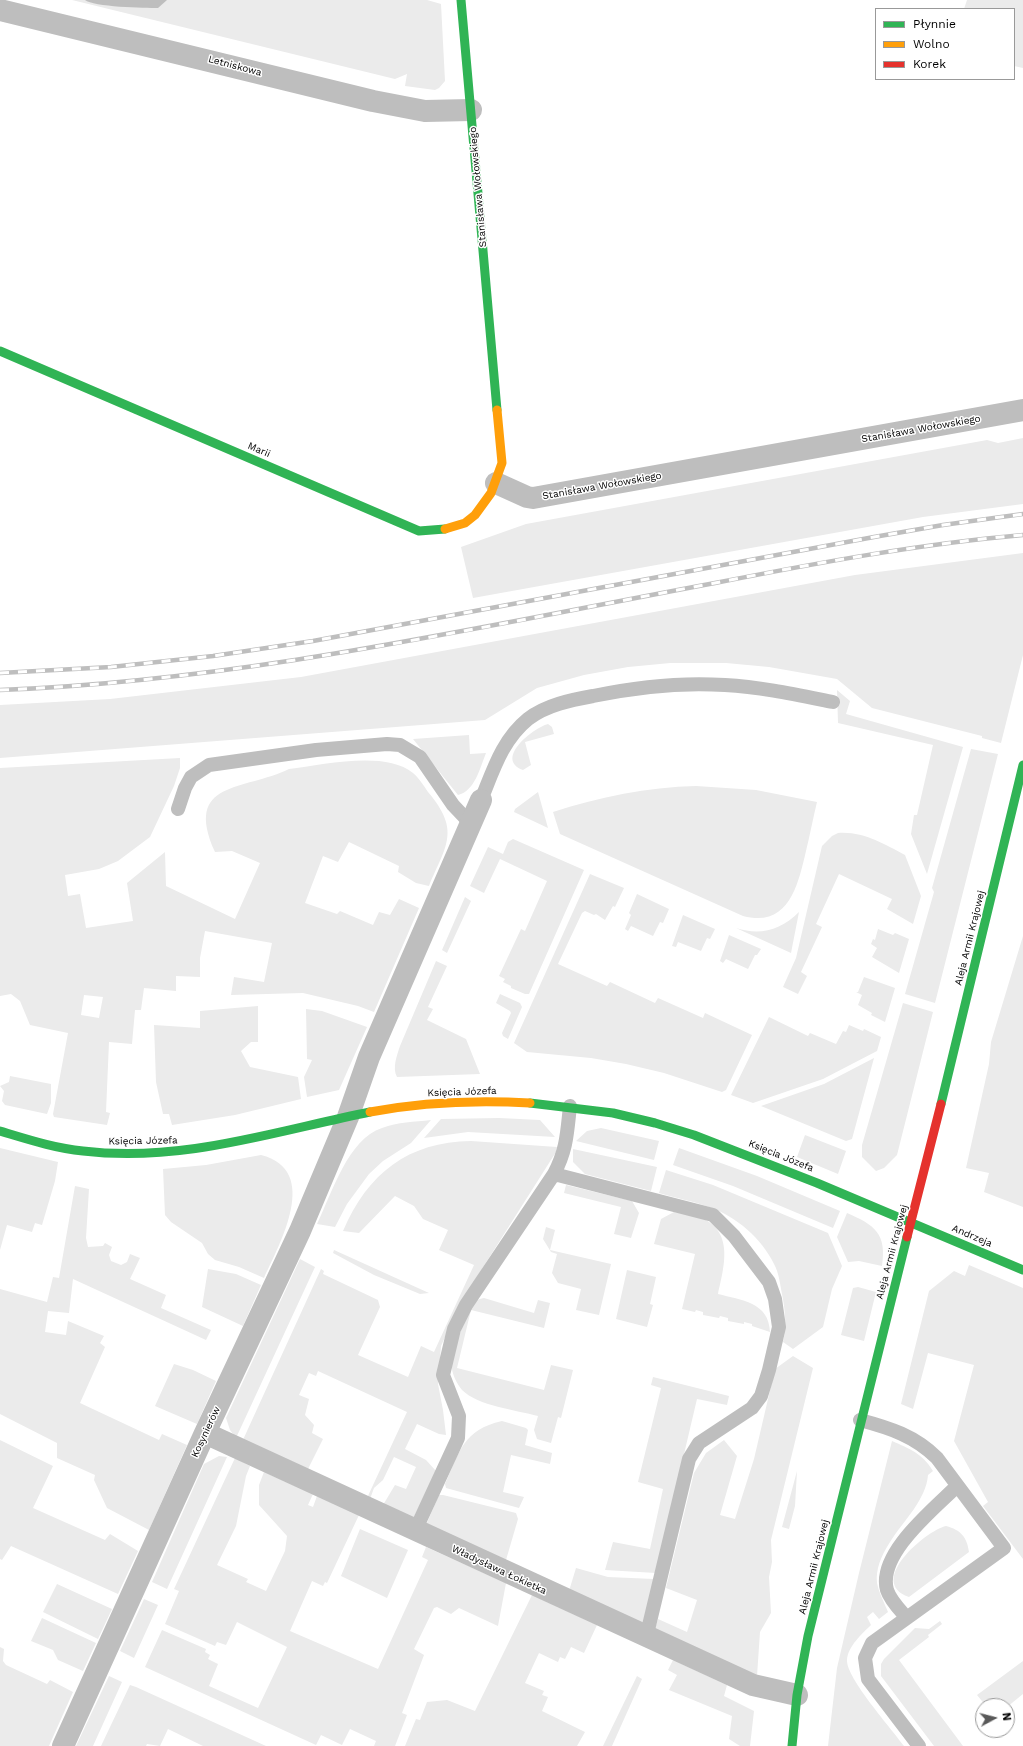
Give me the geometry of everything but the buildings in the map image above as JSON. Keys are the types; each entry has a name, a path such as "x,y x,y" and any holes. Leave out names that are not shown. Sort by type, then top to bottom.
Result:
{"street":[{"name":"Stanisława Wołowskiego","path":"461,0 485,261 491,356 501,459 496,483 526,497 533,498 1023,410"},
{"name":"Letniskowa","path":"0,10 388,104 433,112 471,110"},
{"name":"Marii","path":"0,351 419,531 447,530 467,522 479,513 489,498 496,483"},
{"name":"Aleja Armii Krajowej","path":"792,1746 797,1695 808,1636 860,1420 912,1222 1023,765"},
{"name":"Kosynierów","path":"63,1746 205,1433 300,1231 348,1117 369,1057 472,824 481,800"},
{"name":"Księcia Józefa","path":"0,1131 69,1149 127,1154 174,1152 215,1147 398,1106 448,1102 506,1102 570,1106 639,1119 706,1140 912,1222"},
{"name":"Andrzeja","path":"912,1222 1023,1270"},
{"name":"Władysława Łokietka","path":"205,1433 646,1638 753,1685 797,1695"}],"lane":[{"path":"481,800 503,748 517,729 540,712 574,700 651,686 704,684 773,690 833,702"},
{"path":"178,809 185,788 191,777 209,764 316,750 387,744 400,745 420,757 453,805 472,824"},
{"path":"415,1531 458,1438 459,1416 443,1375 454,1329 466,1304 554,1174 563,1156 570,1106"},
{"path":"554,1174 712,1215 734,1236 769,1282 775,1299 778,1327 769,1370 761,1396 752,1408 698,1442 689,1459 646,1638"},
{"path":"860,1420 897,1431 916,1440 936,1458 1004,1548 872,1643 865,1658 868,1679 920,1746"},
{"path":"907,1618 888,1590 887,1568 894,1553 913,1531 957,1486"}],"shaded area":[{"path":"72,0 427,0 441,4 445,81 435,90 405,86 407,74 395,79"},
{"path":"85,0 167,0 158,8 108,6"},
{"path":"967,0 1023,0 1023,68 1015,66 1015,8 964,8"},
{"path":"1023,438 1023,504 923,517 473,598 461,547 526,524 987,440 998,443"},
{"path":"1023,553 1023,655 1001,743 982,738 982,736 872,708 837,679 769,667 726,663 670,663 628,667 584,675 537,688 485,720 0,758 0,705 110,699 301,677 855,575"},
{"path":"837,690 850,701 846,714 963,747 927,874 911,834 914,815 917,815 933,745 838,723"},
{"path":"548,724 552,727 554,734 525,742 531,765 523,770 515,765 513,759 514,752 519,744 534,731"},
{"path":"469,735 470,754 486,753 473,784 464,793 458,795 413,739"},
{"path":"971,749 998,754 935,1003 905,994 934,892 932,888"},
{"path":"180,758 180,768 174,786 150,837 118,861 99,869 65,875 68,896 80,894 86,928 133,921 127,883 165,852 166,886 235,919 260,863 232,851 215,852 207,829 207,812 212,800 223,792 289,769 353,761 387,762 401,766 417,777 438,806 444,817 447,828 447,838 441,860 429,886 416,883 398,872 399,866 349,842 338,862 323,856 305,903 337,914 340,911 373,925 379,912 390,915 399,899 419,908 374,1012 358,1006 303,993 231,995 234,977 264,982 272,943 205,931 200,958 200,977 176,976 176,991 144,988 141,1010 135,1010 132,1044 109,1042 106,1112 110,1113 107,1125 54,1117 53,1114 68,1033 30,1025 20,1001 11,994 0,996 0,768","holes":["84,995 103,997 99,1018 81,1015"]},
{"path":"696,786 756,790 817,802 795,890 789,901 781,910 771,916 759,918 743,916 560,834 553,812 606,797 660,788"},
{"path":"538,792 548,828 514,812 515,809"},
{"path":"838,833 865,836 905,855 921,896 913,924 887,909 892,899 839,874 816,924 822,927 801,972 807,976 798,994 783,987 796,958 822,846 832,836"},
{"path":"513,839 584,870 529,994 525,994 511,988 511,986 503,982 505,979 499,976 521,929 525,931 547,881 500,859 484,893 470,886 488,847 503,854 508,842"},
{"path":"590,874 624,888 615,907 613,906 605,920 596,914 594,915 585,911 582,913 558,964 607,986 610,982 655,1003 658,998 703,1018 705,1013 752,1035 726,1090 722,1092 664,1073 626,1064 591,1058 527,1052 514,1043"},
{"path":"637,894 669,909 663,923 660,922 653,936 631,926 628,931 625,929 631,915 629,913"},
{"path":"465,897 471,901 447,953 442,950"},
{"path":"799,912 791,953 736,928 753,931 770,930 785,923"},
{"path":"683,915 715,929 710,939 707,938 701,951 678,942 676,947 672,946"},
{"path":"878,929 893,935 895,933 909,939 899,973 872,957 877,948 871,944 873,939 875,940"},
{"path":"729,935 761,949 757,955 755,955 748,969 726,959 723,963 720,961"},
{"path":"1023,936 1023,1207 984,1192 989,1173 966,1168 989,1064 991,1042"},
{"path":"436,961 447,966 428,1007 433,1009 427,1020 466,1039 480,1074 397,1077 395,1070 396,1057"},
{"path":"864,977 895,988 885,1022 871,1015 872,1013 858,1005 862,995 856,992 858,992"},
{"path":"500,994 520,1003 522,1007 508,1039 503,1036 502,1033 511,1013 496,1003"},
{"path":"903,1003 933,1012 897,1155 884,1168 876,1171 862,1157 862,1145"},
{"path":"258,1006 258,1042 251,1042 241,1051 250,1067 298,1077 301,1099 235,1115 172,1125 169,1114 163,1114 156,1082 154,1025 200,1028 200,1011"},
{"path":"306,1009 322,1011 367,1027 339,1090 307,1097 304,1077 312,1060 307,1059"},
{"path":"769,1017 808,1036 810,1033 836,1044 843,1031 846,1032 849,1025 863,1031 864,1029 881,1037 877,1051 823,1079 753,1103 731,1095"},
{"path":"874,1058 852,1139 846,1141 761,1106 824,1084"},
{"path":"10,1076 51,1084 51,1103 47,1114 5,1105 2,1101 4,1091 0,1086 9,1082"},
{"path":"499,1118 540,1120 555,1137 468,1132 424,1138 441,1119"},
{"path":"431,1120 411,1143 383,1161 369,1174 347,1204 335,1227 317,1224 342,1168 360,1143 370,1134 394,1124"},
{"path":"601,1128 659,1141 654,1160 576,1141 587,1131"},
{"path":"805,1135 846,1151 838,1174 797,1157"},
{"path":"471,1141 557,1147 556,1152 461,1302 441,1346 438,1384 446,1435 439,1434 417,1424 405,1449 426,1460 436,1471 413,1519 383,1505 395,1485 406,1489 416,1467 394,1457 383,1480 374,1488 370,1499 367,1498 407,1412 318,1371 316,1376 309,1373 299,1395 309,1399 305,1415 314,1425 312,1433 323,1439 307,1471 242,1442 321,1269 324,1271 323,1274 378,1300 380,1307 358,1355 408,1377 421,1346 434,1352 474,1265 439,1250 448,1230 423,1219 414,1206 395,1196 359,1233 343,1231 353,1211 365,1193 378,1177 393,1165 409,1155 428,1147"},
{"path":"0,1148 58,1162 55,1181 42,1225 35,1223 32,1232 7,1225 0,1250"},
{"path":"679,1148 757,1176 840,1211 833,1228 733,1186 673,1165"},
{"path":"573,1149 657,1167 651,1191 585,1174 573,1162"},
{"path":"261,1155 279,1163 289,1176 293,1191 291,1209 286,1228 264,1278 239,1267 215,1260 208,1254 202,1243 171,1222 165,1215 163,1169 206,1165"},
{"path":"666,1170 713,1185 828,1233 842,1266 832,1289 823,1327 793,1349 783,1342 785,1312 779,1279 774,1264 763,1246 738,1222 729,1216 703,1205 659,1193"},
{"path":"566,1185 632,1201 639,1213 631,1238 614,1234 621,1207 564,1193"},
{"path":"75,1186 89,1189 86,1238 88,1247 103,1246 105,1243 112,1247 109,1255 111,1261 121,1265 127,1262 130,1254 140,1258 130,1279 166,1295 161,1308 211,1330 206,1340 73,1279 69,1313 48,1311 45,1332 66,1335 68,1321 104,1336 100,1343 105,1347 80,1403 159,1440 162,1434 187,1445 149,1530 107,1508 94,1480 95,1475 57,1458 57,1443 0,1414 0,1289 47,1302 53,1277 59,1278"},
{"path":"674,1212 699,1217 710,1223 718,1231 724,1250 724,1261 718,1294 744,1301 759,1308 765,1314 770,1332 752,1326 752,1324 728,1321 728,1318 703,1315 703,1312 696,1310 695,1312 682,1309 695,1254 654,1244 661,1219"},
{"path":"847,1213 857,1217 872,1227 881,1238 883,1246 882,1266 859,1261 848,1262 837,1237"},
{"path":"546,1227 555,1230 550,1250 611,1264 599,1315 576,1310 581,1289 558,1283 552,1273 557,1254 551,1252 543,1239"},
{"path":"334,1250 429,1293 420,1294 374,1275 333,1253"},
{"path":"300,1259 315,1267 236,1438 230,1430 226,1418"},
{"path":"969,1265 1023,1288 1023,1559 983,1506 988,1502 954,1441 974,1365 928,1353 913,1409 901,1404 929,1291 954,1271 965,1276"},
{"path":"208,1269 236,1274 261,1285 243,1326 202,1307"},
{"path":"627,1270 656,1277 650,1304 653,1305 647,1327 616,1319"},
{"path":"858,1287 876,1292 864,1341 841,1335 853,1288"},
{"path":"484,1298 534,1313 538,1300 550,1303 544,1328 471,1310 457,1368 544,1390 551,1365 573,1370 561,1418 558,1417 551,1443 537,1439 534,1430 538,1416 487,1404 469,1395 458,1385 452,1371 455,1352 472,1304 476,1300"},
{"path":"793,1356 813,1368 771,1540 772,1562 769,1577 771,1613 760,1632 757,1676 654,1631 658,1619 687,1632 697,1600 666,1588 694,1473 706,1453 724,1440 737,1456 720,1515 735,1519 754,1459 775,1369"},
{"path":"174,1364 193,1370 216,1381 197,1424 155,1406"},
{"path":"653,1377 729,1396 727,1405 697,1399 656,1573 605,1570 613,1542 650,1549 663,1489 638,1482 661,1388 651,1385"},
{"path":"502,1421 526,1428 528,1430 525,1445 552,1453 550,1464 511,1455 503,1492 524,1497 519,1508 446,1488 445,1484 459,1452 471,1436 489,1425"},
{"path":"0,1440 53,1466 33,1508 105,1540 110,1534 138,1551 118,1594 11,1546 2,1560 0,1559"},
{"path":"892,1441 910,1449 920,1456 933,1471 928,1475 925,1489 919,1501 889,1543 880,1563 877,1573 877,1583 888,1612 879,1619 873,1612 867,1617 871,1625 853,1645 847,1660 849,1668 861,1691 904,1746 828,1746 837,1668"},
{"path":"219,1456 227,1457 167,1589 152,1582 204,1464"},
{"path":"235,1458 250,1466 246,1476 236,1526 217,1565 248,1579 246,1582 266,1591 285,1551 287,1536 259,1505 259,1485 264,1472 313,1494 308,1505 313,1507 317,1496 359,1515 327,1583 325,1582 323,1586 312,1581 290,1631 378,1669 428,1560 422,1557 426,1547 506,1583 498,1626 459,1608 451,1614 437,1607 434,1608 414,1649 424,1655 402,1713 407,1715 395,1746 374,1746 376,1741 350,1729 342,1745 321,1735 316,1745 145,1667 162,1630 206,1649 205,1652 210,1655 208,1659 218,1664 209,1686 258,1708 287,1647 237,1622 226,1645 217,1642 215,1646 165,1624 179,1591 174,1589"},
{"path":"797,1471 795,1506 789,1529 782,1527"},
{"path":"439,1495 516,1513 518,1519 506,1560 426,1525"},
{"path":"946,1526 956,1530 965,1538 969,1552 909,1597 897,1590 894,1580 896,1569 904,1558 925,1537"},
{"path":"360,1529 408,1550 387,1598 341,1576"},
{"path":"576,1568 608,1577 654,1579 643,1626 569,1591"},
{"path":"57,1584 112,1609 98,1639 43,1612"},
{"path":"532,1595 597,1625 584,1653 571,1647 565,1659 560,1657 558,1662 539,1653 525,1683 544,1691 542,1695 548,1697 542,1711 585,1732 577,1746 405,1746 416,1719 420,1720 427,1702 447,1700 475,1711"},
{"path":"144,1599 158,1605 134,1658 120,1651"},
{"path":"42,1618 96,1643 83,1671 58,1660 53,1650 31,1641"},
{"path":"940,1621 942,1624 928,1635 929,1637 899,1660 963,1746 934,1746 881,1676 881,1664 884,1659 915,1628 929,1629"},
{"path":"0,1647 4,1649 3,1661 6,1665 47,1684 50,1680 73,1692 49,1746 0,1746"},
{"path":"673,1660 727,1685 724,1696 754,1711 750,1746 740,1746 729,1739 732,1716 669,1690 677,1675 668,1670"},
{"path":"1023,1661 1023,1694 1015,1700 1015,1698 979,1698 977,1695"},
{"path":"109,1676 122,1682 93,1746 76,1746"},
{"path":"637,1676 642,1679 612,1746 603,1746"},
{"path":"130,1685 266,1746 203,1746 168,1729 160,1746 147,1744 146,1746 101,1746"}],"railway":[{"path":"0,673 111,667 213,656 313,641 874,537 943,525 1023,514"},
{"path":"0,690 90,685 180,676 270,664 448,634 830,561 945,543 1023,535"}],"traffic: fast":[{"path":"461,0 497,410"},
{"path":"0,351 419,531 445,529"},
{"path":"941,1104 1023,765"},
{"path":"530,1103 613,1113 655,1123 694,1135 817,1183 1023,1270"},
{"path":"0,1131 72,1150 120,1154 156,1153 228,1143 370,1112"},
{"path":"792,1746 797,1695 808,1636 907,1237"}],"traffic: slow":[{"path":"445,529 465,523 475,515 491,493 502,463 497,410"},
{"path":"370,1112 430,1104 490,1102 530,1103"}],"traffic: jam":[{"path":"907,1237 941,1104"}]}
